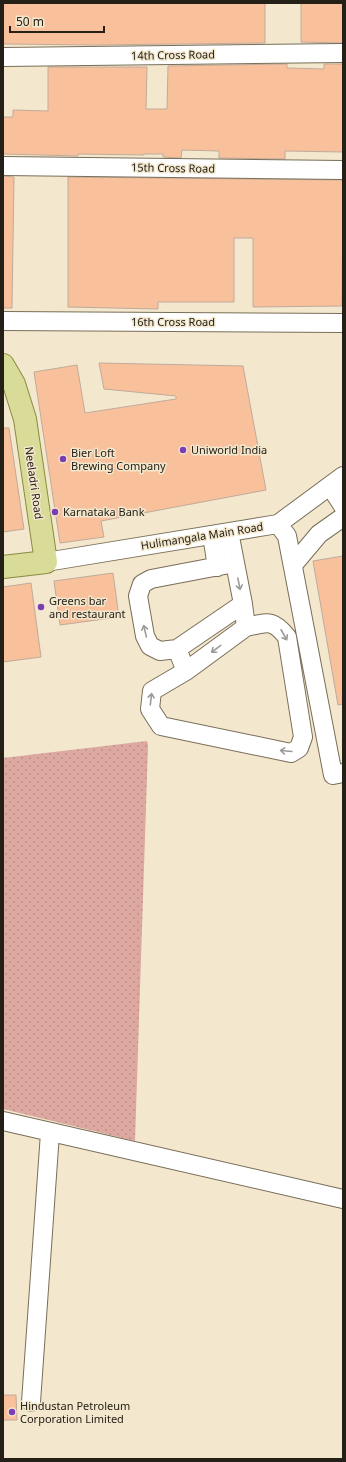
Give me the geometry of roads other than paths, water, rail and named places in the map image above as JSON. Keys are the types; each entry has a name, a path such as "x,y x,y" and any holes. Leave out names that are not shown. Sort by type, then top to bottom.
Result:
{"main road":[{"name":"Neeladri Road","path":"3,365 14,384 25,419 46,562"},
{"path":"3,567 46,562"}],"street":[{"name":"14th Cross Road","path":"3,57 343,53"},
{"name":"15th Cross Road","path":"3,166 343,170"},
{"name":"16th Cross Road","path":"3,321 343,323"},
{"name":"Hulimangala Main Road","path":"46,562 278,524 336,481"},
{"path":"336,481 343,506"},
{"path":"293,565 319,534 343,517"},
{"path":"278,524 287,536 333,774 343,773"},
{"path":"229,532 246,627"},
{"path":"212,535 218,567"},
{"path":"235,563 151,579 142,584 138,596 145,636 150,646 160,651 177,648 243,604"},
{"path":"267,623 278,625 287,637 303,737 299,748 291,752 161,726 150,709 152,691 186,671 246,627 267,623"},
{"path":"177,648 186,671"},
{"path":"3,1121 343,1199"},
{"path":"31,1402 50,1133"}],"place":[{"name":"Uniworld India","path":"183,450"},
{"name":"Bier Loft Brewing Company","path":"63,459"},
{"name":"Karnataka Bank","path":"55,512"},
{"name":"Greens bar and restaurant","path":"41,607"},
{"name":"Hindustan Petroleum Corporation Limited","path":"12,1412"}]}
